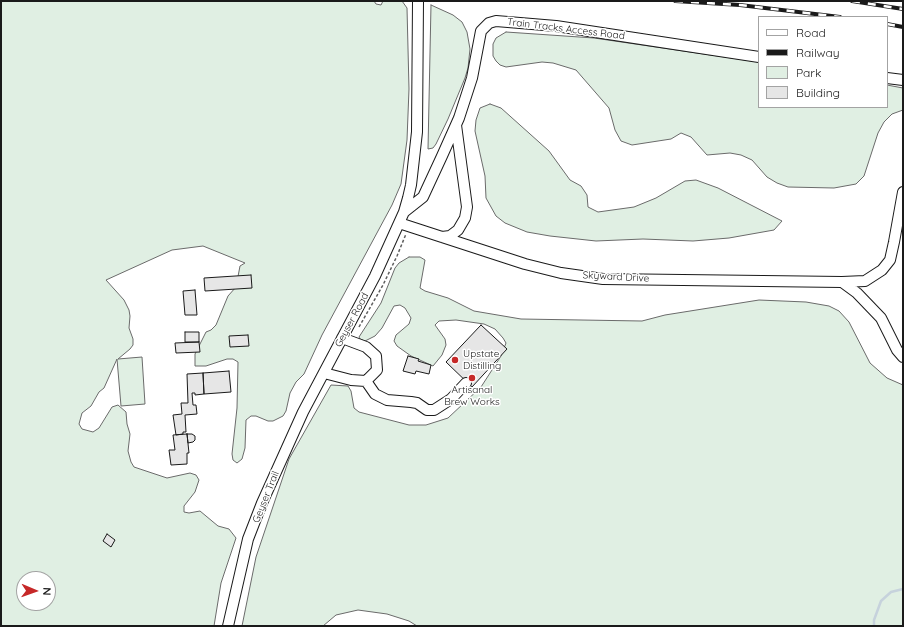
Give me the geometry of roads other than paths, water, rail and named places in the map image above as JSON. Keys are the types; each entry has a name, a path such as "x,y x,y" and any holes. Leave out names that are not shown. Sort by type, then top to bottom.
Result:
{"street":[{"name":"Geyser Road","path":"228,626 248,539 262,503 303,412 375,276 404,212 411,185 416,132 418,1"},
{"name":"Train Tracks Access Road","path":"404,212 423,197 456,125 472,78 481,31 488,24 496,21 556,26 758,57"},
{"path":"888,78 903,80"},
{"path":"440,237 450,236 458,230 465,218 467,207 456,125"},
{"name":"Skyward Drive","path":"399,223 525,264 561,273 603,279 865,281 882,270 890,260 903,192"},
{"path":"842,282 857,293 881,318 897,350 903,357"},
{"path":"324,373 351,380 366,381 377,370 376,356 366,347 342,338"},
{"path":"366,381 375,394 387,400 417,403 427,410 434,410 451,399 466,383"}],"waterway":[{"path":"874,626 874,620 881,601 891,592 903,589"}],"railway":[{"path":"675,1 740,5 832,16"},
{"path":"852,1 903,9"},
{"path":"888,24 903,27"}],"place":[{"name":"Upstate Distilling","path":"455,360"},
{"name":"Artisanal Brew Works","path":"472,378"}]}
